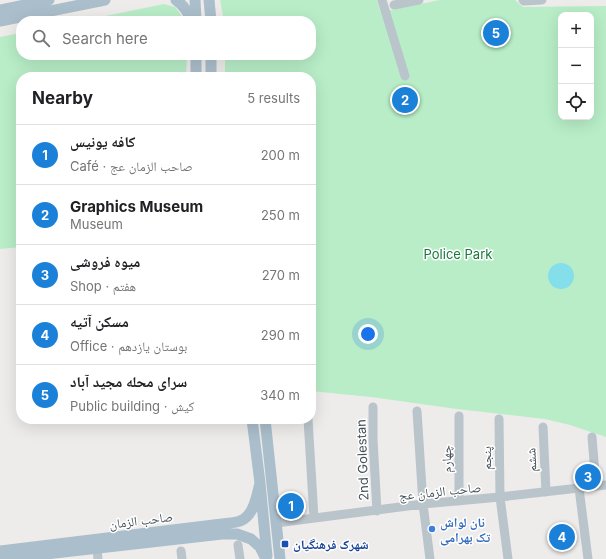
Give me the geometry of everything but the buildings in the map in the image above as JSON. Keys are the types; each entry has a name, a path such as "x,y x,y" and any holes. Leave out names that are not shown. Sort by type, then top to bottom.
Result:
{"main road":[{"path":"0,10 24,2 49,0"},
{"path":"25,16 105,0"},
{"path":"176,0 180,2 187,10 190,16"},
{"path":"195,0 196,16"},
{"path":"209,0 211,16"},
{"path":"0,21 16,18"},
{"path":"196,60 196,72"},
{"path":"211,60 211,72"},
{"path":"253,424 260,483 266,559"},
{"path":"266,424 280,559"},
{"path":"241,521 249,514 256,502 260,483"},
{"path":"238,540 245,533 247,528 247,523 241,521"},
{"name":"صاحب الزمان","path":"0,550 241,521"},
{"name":"صاحب الزمان","path":"2,559 98,554 222,534 238,540 251,539 260,547 266,559"}],"street":[{"path":"382,0 405,76"},
{"path":"394,5 419,0"},
{"path":"523,0 542,0"},
{"name":"2nd Golestan","path":"373,407 373,440 377,511"},
{"path":"417,411 423,504 430,559"},
{"name":"چهارم","path":"458,416 459,501"},
{"name":"پنجم","path":"499,419 500,497 508,559"},
{"path":"308,424 314,518"},
{"name":"ششم","path":"543,427 546,492"},
{"path":"592,438 596,486"},
{"name":"صاحب الزمان عج","path":"276,523 423,504 606,485"},
{"path":"579,488 588,559"},
{"path":"238,540 240,559"}],"green space":[{"name":"Police Park","path":"220,0 377,0 381,12 440,0 515,0 523,7 606,6 606,437 570,425 545,419 316,392 316,72 225,72 225,60 316,60 316,16 223,16"},
{"path":"164,4 175,7 181,16 105,16"},
{"path":"16,34 16,60 187,60 186,72 16,72 16,247 0,249 0,37"}],"water":[{"path":"561,263 570,267 574,276 570,285 561,289 552,285 548,276 552,267"}],"place":[{"name":"سرای محله مجید آباد","path":"496,33"},
{"name":"Graphics Museum","path":"405,100"},
{"name":"میوه فروشی","path":"588,477"},
{"name":"کافه یونیس","path":"291,506"},
{"name":"نان‌ لواش‌ تک‌ بهرامی","path":"432,529"},
{"name":"مسکن آتیه","path":"562,537"},
{"name":"شهرک فرهنگیان","path":"285,544"}]}
